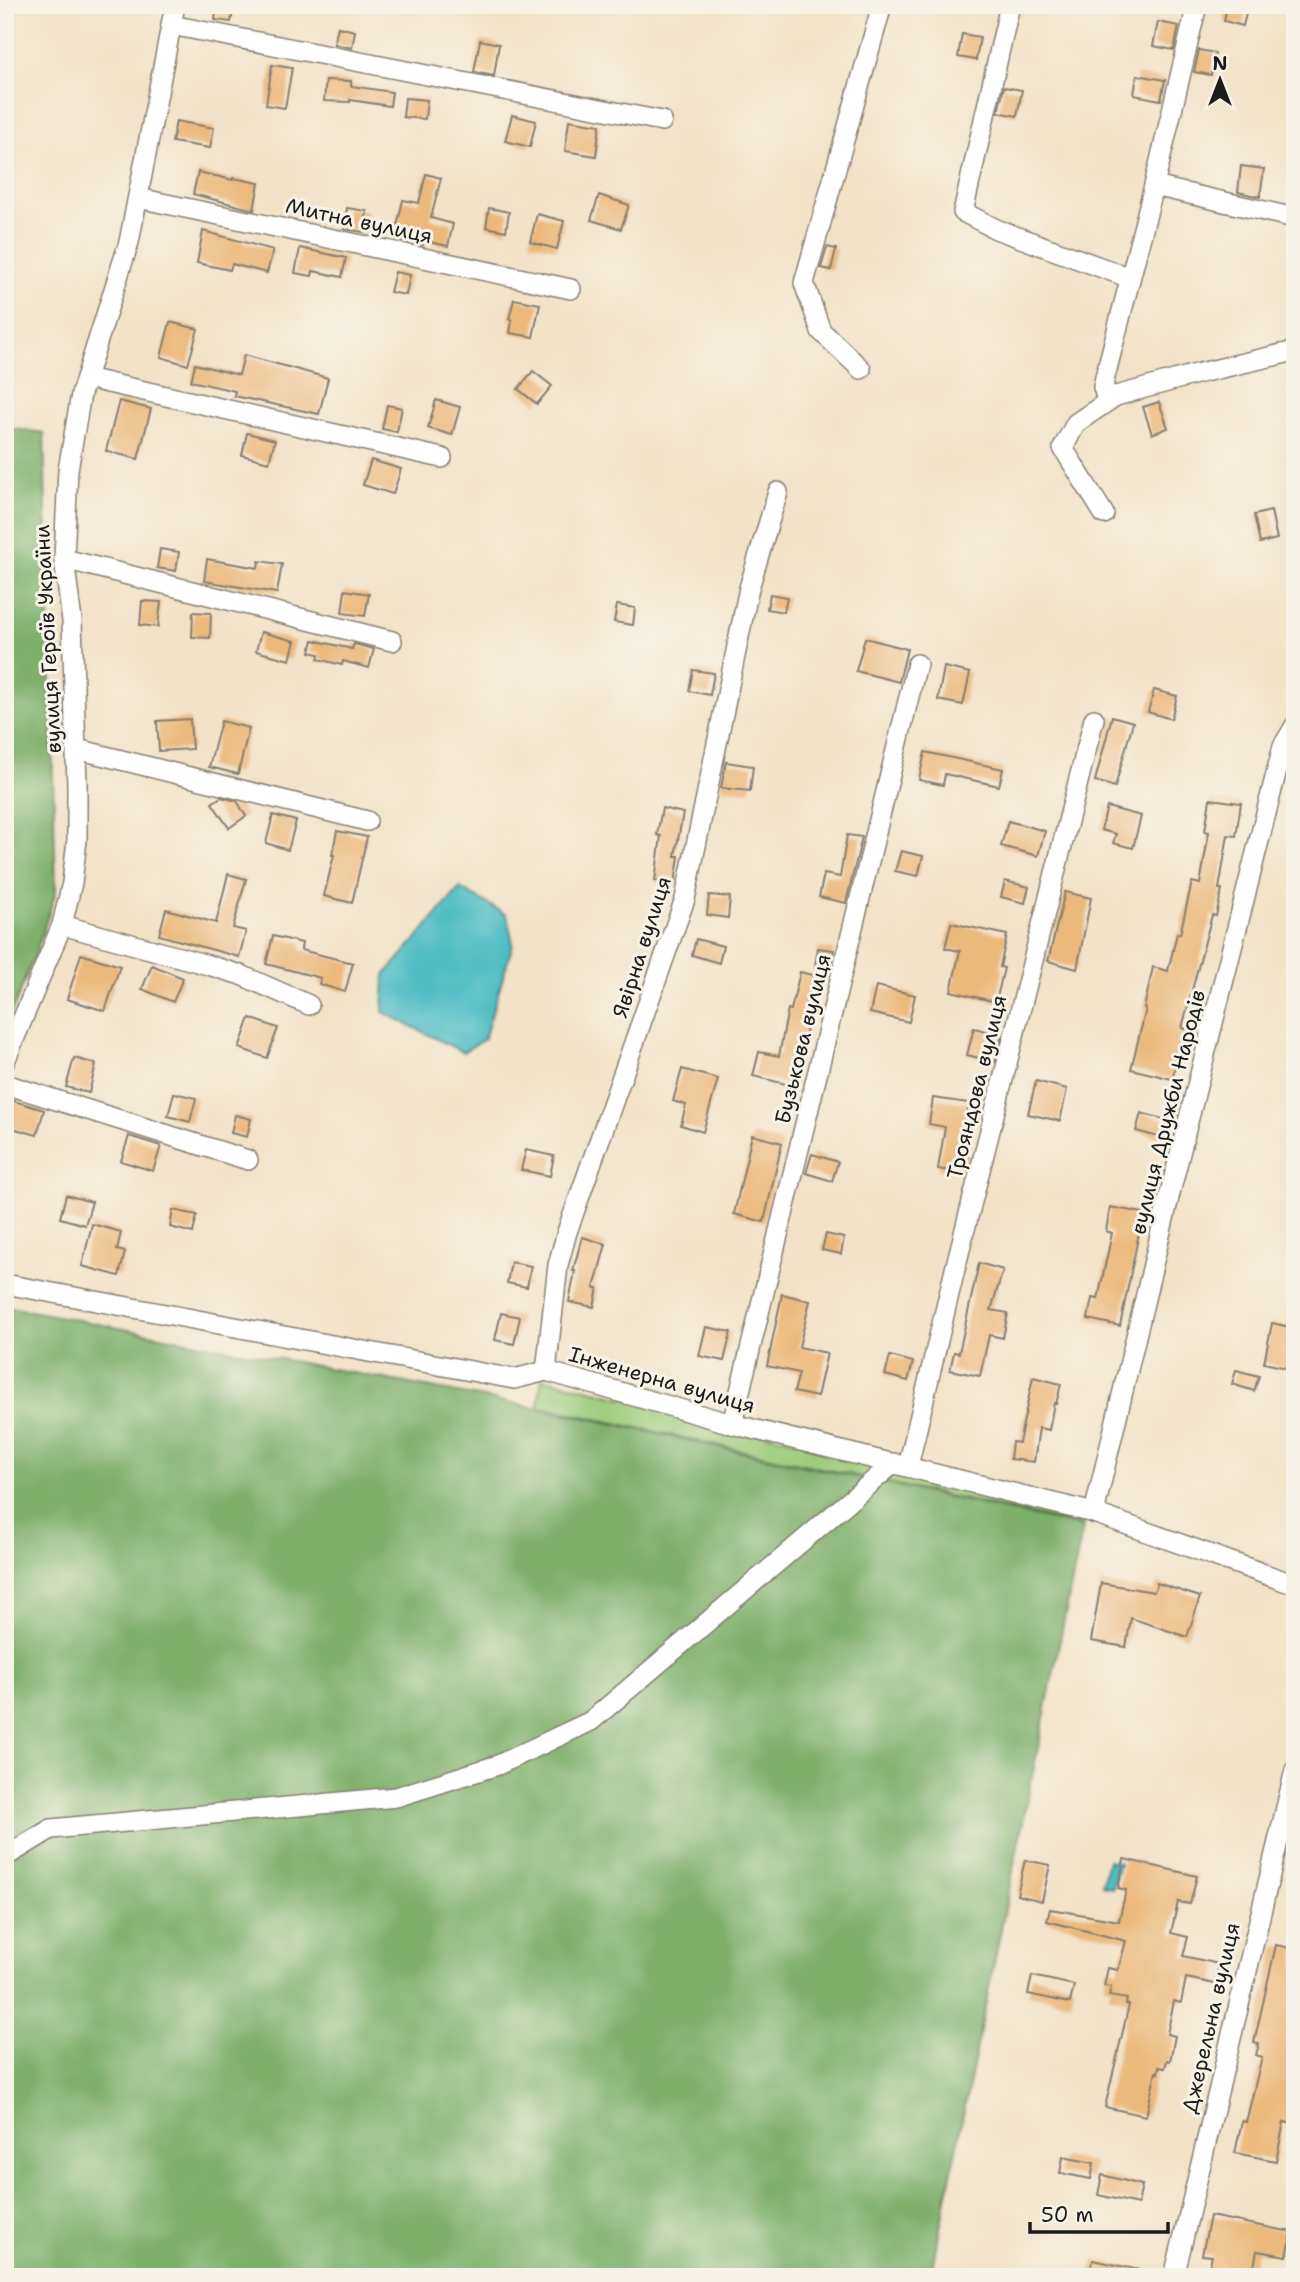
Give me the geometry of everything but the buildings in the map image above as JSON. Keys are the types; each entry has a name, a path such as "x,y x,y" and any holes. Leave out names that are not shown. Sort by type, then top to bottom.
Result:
{"street":[{"name":"вулиця Героїв України","path":"5,1061 62,925 72,883 78,840 72,621 64,559 68,470 77,411 116,287 138,198 175,5"},
{"path":"861,369 821,331 804,283 882,5"},
{"path":"1010,5 963,212 996,229 1130,278"},
{"path":"1116,396 1105,394 1103,387 1197,5"},
{"path":"171,25 662,121"},
{"path":"1154,186 1295,218"},
{"name":"Митна вулиця","path":"138,198 571,289"},
{"path":"1104,514 1063,447 1076,423 1116,396 1295,351"},
{"path":"86,378 442,458"},
{"name":"Явірна вулиця","path":"545,1371 558,1265 566,1232 685,899 749,587 778,492"},
{"path":"64,559 392,641"},
{"name":"Бузькова вулиця","path":"732,1424 917,664"},
{"name":"Трояндова вулиця","path":"901,1465 956,1265 1094,719"},
{"name":"вулиця Дружби Народів","path":"1094,1513 1172,1185 1283,746 1295,726"},
{"path":"77,749 367,821"},
{"path":"62,925 241,975 309,1005"},
{"path":"5,1084 248,1160"},
{"name":"Інженерна вулиця","path":"5,1284 514,1379 545,1371 732,1424 1094,1513 1287,1582 1295,1582"},
{"path":"5,1857 51,1829 396,1797 498,1765 591,1721 901,1465"},
{"name":"Джерельна вулиця","path":"1174,2277 1295,1770"}],"green space":[{"path":"5,428 44,433 56,891 37,950 5,1029"},
{"path":"5,1306 582,1417 1083,1527 930,2277 5,2277"},
{"path":"542,1378 1086,1513 1083,1525 538,1406"}],"water":[{"path":"460,888 507,915 513,944 484,1039 463,1052 383,1012 385,975"},
{"path":"1108,1860 1119,1863 1112,1888 1102,1885"}]}
